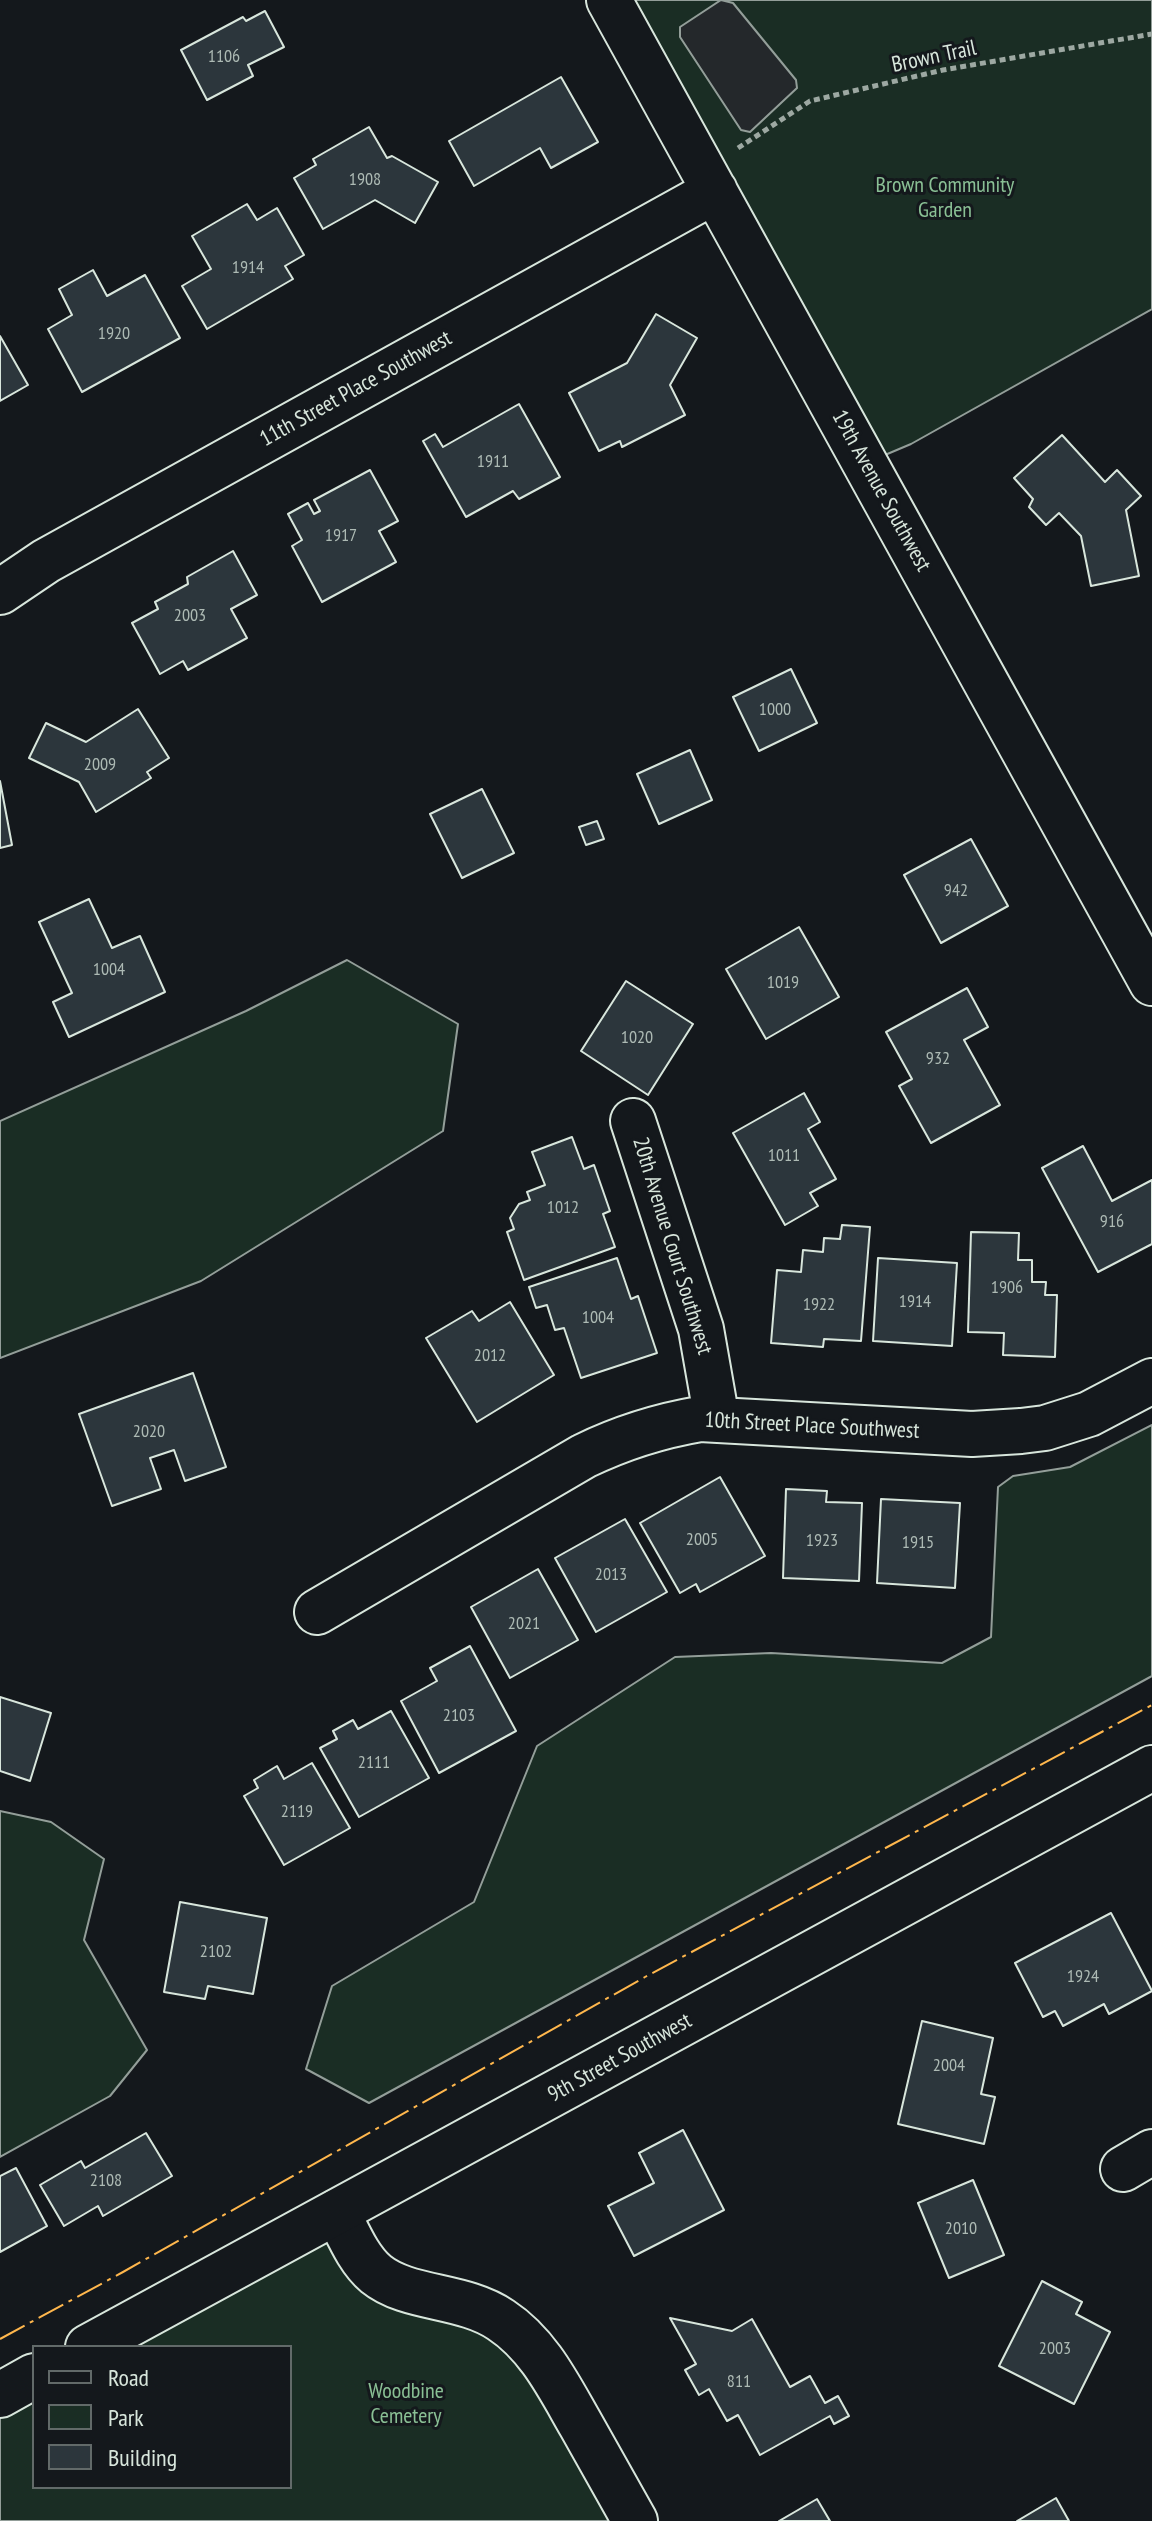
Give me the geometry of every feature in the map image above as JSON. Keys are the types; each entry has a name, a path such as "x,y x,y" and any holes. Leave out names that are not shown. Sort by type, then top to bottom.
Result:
{"street":[{"name":"19th Avenue Southwest","path":"609,0 1152,983"},
{"name":"11th Street Place Southwest","path":"0,592 74,545 715,191"},
{"name":"20th Avenue Court Southwest","path":"633,1121 701,1329 717,1420"},
{"name":"10th Street Place Southwest","path":"317,1612 584,1456 614,1442 671,1424 717,1420 972,1434 1021,1431 1079,1418 1109,1406 1152,1381"},
{"name":"9th Street Southwest","path":"92,2345 1152,1768"},
{"path":"337,2212 359,2253 375,2273 394,2285 472,2304 501,2320 526,2340 544,2361 635,2521"},
{"path":"0,2395 32,2377"}],"path":[{"name":"Brown Trail","path":"736,149 810,101 943,70 1152,34"}],"green space":[{"name":"Brown Community Garden","path":"609,0 1152,0 1152,309 911,444 866,463"},
{"path":"347,960 458,1024 443,1131 201,1281 0,1358 0,1121 246,1011"},
{"path":"1152,1425 1152,1676 369,2103 306,2069 332,1986 474,1902 537,1746 675,1657 771,1653 942,1663 991,1637 998,1487 1013,1476 1070,1467"},
{"path":"0,1811 51,1822 104,1859 84,1940 147,2050 110,2096 0,2157"},
{"name":"Woodbine Cemetery","path":"337,2212 359,2253 472,2304 635,2521 0,2521 0,2395 32,2377 32,2489 292,2489 292,2345 92,2345"}],"shaded area":[{"path":"721,0 733,3 796,80 797,88 750,132 741,130 680,37 680,27"}],"building":[{"path":"265,11 284,47 248,65 253,76 207,100 181,50 243,17 246,21"},
{"path":"561,77 598,142 551,168 540,148 474,186 449,141"},
{"path":"369,127 387,158 392,156 438,182 415,223 375,200 323,229 294,178 316,165 313,159"},
{"path":"247,204 257,220 277,208 304,255 285,266 293,279 207,329 182,286 211,269 192,236"},
{"path":"93,270 107,296 145,275 180,338 82,392 48,329 72,315 59,289"},
{"path":"656,314 697,338 670,385 685,415 622,447 620,441 599,451 569,393 627,363"},
{"path":"0,336 28,385 0,401"},
{"path":"519,404 560,477 519,499 513,491 466,517 423,441 435,434 443,447"},
{"path":"1062,435 1105,482 1117,470 1141,496 1126,510 1139,576 1091,586 1081,536 1059,513 1046,525 1029,507 1033,499 1014,478"},
{"path":"370,470 398,521 379,531 396,562 322,602 292,546 302,540 288,514 308,503 314,514 320,511 314,500"},
{"path":"233,551 257,595 231,609 247,638 188,670 183,661 160,674 132,623 158,609 155,602 188,584 187,577"},
{"path":"791,669 817,723 759,751 733,697"},
{"path":"138,709 169,758 147,772 151,778 96,812 79,782 29,758 46,723 86,742"},
{"path":"690,750 712,800 659,824 637,774"},
{"path":"0,781 12,845 0,848"},
{"path":"482,789 514,853 462,878 430,814"},
{"path":"597,821 604,839 586,845 579,827"},
{"path":"971,839 1008,906 941,943 904,875"},
{"path":"89,899 112,948 140,936 165,992 69,1037 53,1002 72,993 39,922"},
{"path":"799,927 839,997 766,1039 726,969"},
{"path":"626,981 693,1024 648,1095 581,1051"},
{"path":"967,988 988,1027 964,1040 1000,1105 931,1143 899,1086 912,1079 886,1032"},
{"path":"804,1093 820,1122 808,1129 836,1179 810,1193 818,1206 785,1225 733,1133"},
{"path":"572,1137 584,1169 594,1165 610,1211 603,1214 615,1247 524,1280 507,1232 514,1229 510,1218 519,1204 530,1200 527,1192 545,1185 532,1152"},
{"path":"1083,1146 1112,1201 1152,1180 1152,1244 1098,1272 1042,1168"},
{"path":"842,1225 870,1227 861,1341 824,1339 823,1347 771,1343 777,1270 801,1272 803,1250 823,1252 824,1238 840,1239"},
{"path":"971,1232 1019,1233 1018,1260 1032,1260 1032,1282 1046,1282 1045,1295 1057,1295 1055,1357 1003,1355 1004,1333 968,1332"},
{"path":"617,1258 631,1299 638,1296 657,1353 581,1378 564,1328 555,1330 547,1305 536,1308 529,1287"},
{"path":"878,1258 957,1263 952,1346 873,1341"},
{"path":"510,1302 554,1375 477,1422 426,1338 472,1311 479,1321"},
{"path":"193,1373 226,1467 185,1481 174,1450 150,1458 161,1489 112,1506 79,1414"},
{"path":"720,1477 765,1556 700,1592 696,1584 680,1593 640,1523"},
{"path":"786,1489 827,1491 826,1502 862,1503 859,1581 783,1578"},
{"path":"881,1499 960,1503 955,1588 877,1583"},
{"path":"625,1519 667,1592 596,1632 555,1558"},
{"path":"538,1569 578,1640 510,1678 471,1607"},
{"path":"470,1646 516,1731 439,1773 401,1701 437,1681 430,1668"},
{"path":"0,1697 51,1713 30,1781 0,1771"},
{"path":"391,1711 429,1778 359,1817 320,1748 337,1739 333,1731 353,1720 358,1729"},
{"path":"312,1763 350,1828 284,1865 244,1796 258,1788 254,1780 277,1766 284,1779"},
{"path":"180,1902 267,1918 253,1994 208,1986 205,1999 164,1992"},
{"path":"1111,1913 1152,1991 1109,2014 1104,2004 1063,2026 1055,2011 1043,2017 1015,1963"},
{"path":"922,2021 993,2038 981,2094 995,2097 984,2144 898,2124"},
{"path":"683,2130 724,2210 634,2256 608,2206 654,2183 639,2153"},
{"path":"146,2133 172,2176 103,2216 98,2206 64,2226 40,2185 81,2161 85,2168"},
{"path":"16,2168 47,2226 0,2252 0,2176"},
{"path":"973,2180 1004,2255 949,2278 918,2203"},
{"path":"1042,2281 1082,2302 1076,2314 1110,2332 1074,2404 999,2366"},
{"path":"670,2318 732,2331 752,2319 790,2387 810,2376 825,2403 838,2396 849,2416 834,2424 830,2416 760,2455 738,2415 727,2421 709,2389 699,2395 685,2370 696,2364"},
{"path":"1056,2498 1069,2521 1017,2521"},
{"path":"817,2499 830,2521 779,2521"}],"power":[{"path":"0,2339 645,1977 1152,1705"}]}
